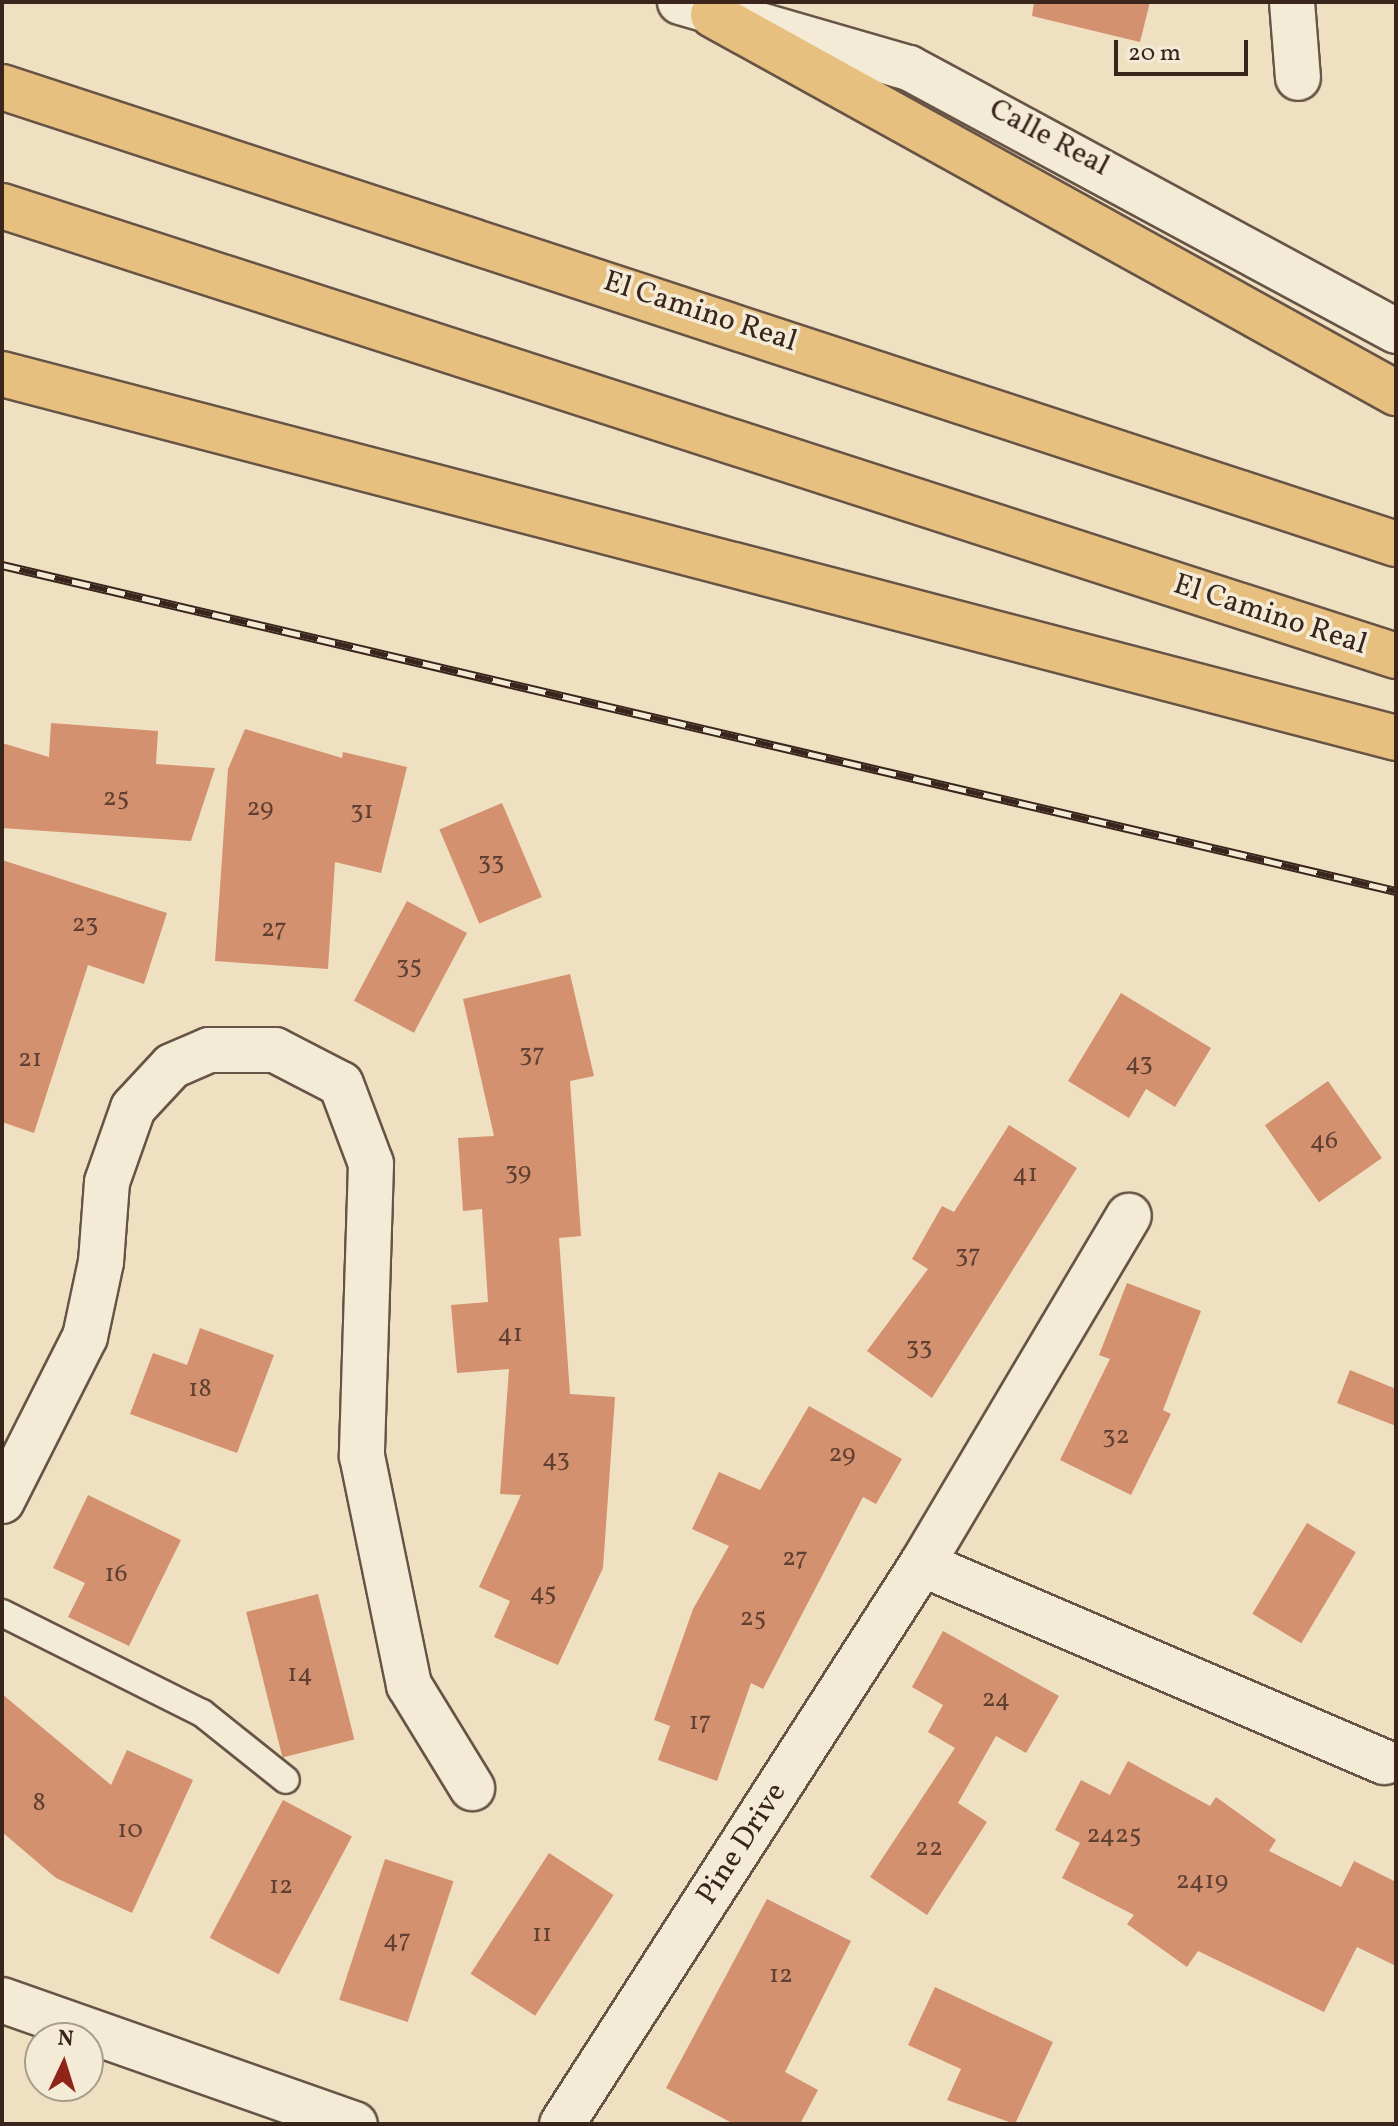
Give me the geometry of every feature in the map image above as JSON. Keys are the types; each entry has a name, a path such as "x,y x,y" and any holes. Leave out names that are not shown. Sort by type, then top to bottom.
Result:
{"highway":[{"path":"701,6 1396,393"},
{"name":"El Camino Real","path":"2,87 1396,544"},
{"name":"El Camino Real","path":"2,206 1396,656"},
{"path":"2,374 1396,738"}],"street":[{"path":"1292,2 1298,78"},
{"name":"Calle Real","path":"701,6 750,17 909,68 1396,331"},
{"path":"2,1501 85,1337 101,1262 107,1182 133,1108 172,1066 209,1050 275,1050 341,1084 371,1164 362,1456 409,1685 472,1788"},
{"name":"Pine Drive","path":"562,2124 922,1564 1129,1216"},
{"path":"922,1564 1384,1762"},
{"path":"2,2000 355,2124"}],"lane":[{"path":"2,1613 202,1713 286,1780"}],"building":[{"path":"1034,2 1150,2 1140,42 1032,16"},
{"path":"51,723 158,731 156,764 215,768 191,841 2,828 2,743 49,757"},
{"path":"245,729 342,758 343,752 407,767 381,873 335,862 328,969 215,961 228,769"},
{"path":"502,803 542,897 479,923 439,830"},
{"path":"2,860 167,913 144,984 88,965 34,1133 2,1122"},
{"path":"407,901 467,933 414,1033 354,1001"},
{"path":"570,974 594,1076 570,1081 581,1236 559,1238 570,1394 615,1397 603,1568 558,1665 494,1637 510,1601 479,1587 521,1495 500,1494 509,1369 457,1373 451,1305 488,1302 482,1209 463,1211 458,1138 494,1136 463,999"},
{"path":"1121,993 1211,1048 1175,1107 1146,1089 1129,1118 1068,1081"},
{"path":"1328,1081 1382,1158 1319,1202 1265,1125"},
{"path":"1009,1125 1077,1168 932,1398 867,1351 928,1269 912,1259 942,1206 954,1212"},
{"path":"1127,1283 1201,1311 1163,1410 1171,1414 1131,1495 1060,1460 1110,1359 1099,1355"},
{"path":"200,1328 274,1355 237,1453 130,1414 153,1353 187,1365"},
{"path":"1350,1370 1396,1389 1396,1426 1337,1403"},
{"path":"809,1406 902,1459 876,1504 863,1497 763,1689 751,1683 717,1781 658,1760 670,1726 654,1720 693,1609 729,1546 692,1529 719,1472 760,1490"},
{"path":"88,1495 181,1540 129,1646 68,1617 85,1583 53,1568"},
{"path":"1307,1523 1356,1552 1301,1643 1252,1614"},
{"path":"318,1594 354,1740 282,1757 246,1612"},
{"path":"943,1631 1059,1696 1026,1753 996,1736 958,1803 987,1822 927,1915 870,1877 955,1748 928,1732 943,1705 912,1687"},
{"path":"2,1694 111,1785 127,1750 193,1780 132,1913 56,1878 2,1832"},
{"path":"1128,1761 1210,1806 1216,1797 1276,1840 1269,1851 1341,1887 1354,1861 1396,1882 1396,1966 1357,1947 1324,2012 1198,1951 1187,1967 1127,1924 1134,1915 1062,1878 1080,1843 1055,1830 1081,1780 1110,1795"},
{"path":"283,1800 352,1837 279,1974 210,1938"},
{"path":"549,1853 614,1895 535,2016 471,1974"},
{"path":"385,1859 453,1881 408,2022 339,2000"},
{"path":"767,1899 851,1941 785,2072 818,2090 800,2124 734,2124 666,2088"},
{"path":"935,1987 1053,2042 1015,2124 947,2100 961,2069 908,2045"}],"railway":[{"path":"2,565 1396,891"}]}
